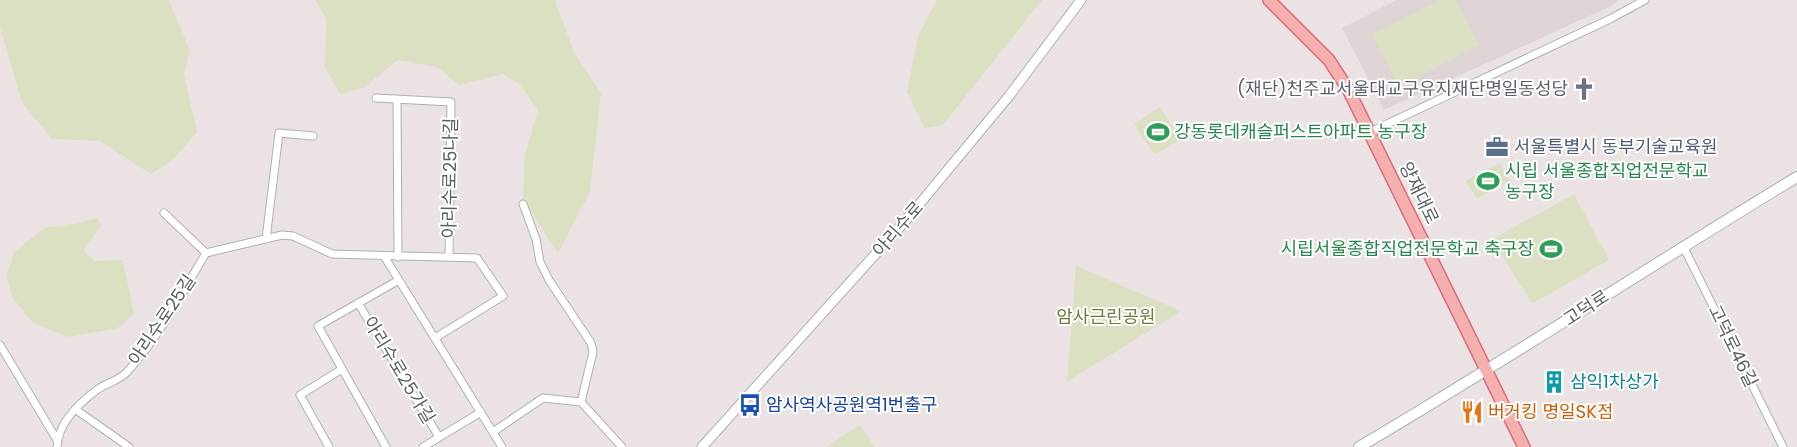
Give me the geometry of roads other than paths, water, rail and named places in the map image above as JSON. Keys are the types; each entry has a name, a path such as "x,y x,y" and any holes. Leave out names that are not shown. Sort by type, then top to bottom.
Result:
{"main road":[{"name":"양재대로","path":"1269,0 1329,60 1349,91 1524,447"},
{"name":"고덕로","path":"1359,447 1374,443 1683,246 1797,177"}],"street":[{"name":"아리수로","path":"702,447 914,211 1009,96 1081,0"},
{"path":"1370,132 1610,19 1645,0"},
{"path":"376,98 397,99 398,257"},
{"name":"아리수로25나길","path":"397,99 451,102 449,256"},
{"path":"266,238 279,133 313,136"},
{"path":"523,204 536,239 540,262 549,280 591,343 592,352 581,402"},
{"path":"164,213 206,252 282,235 293,236 332,254 477,258 503,296 435,338"},
{"name":"고덕로46길","path":"1683,246 1783,447"},
{"name":"아리수로25길","path":"57,444 65,421 75,409 98,389 126,374 158,332 206,252"},
{"path":"384,256 502,447"},
{"path":"386,447 318,326 399,280"},
{"name":"아리수로25가길","path":"358,303 439,437"},
{"path":"0,345 57,444"},
{"path":"329,447 300,395 342,369"},
{"path":"493,432 544,398 581,402 622,447"},
{"path":"75,409 129,447"},
{"name":"아리수로25가길","path":"423,447 480,412"}],"place":[{"name":"(재단)천주교서울대교구유지재단명일동성당","path":"1584,89"},
{"name":"강동롯데캐슬퍼스트아파트 농구장","path":"1158,132"},
{"name":"서울특별시 동부기술교육원","path":"1497,147"},
{"name":"시립 서울종합직업전문학교 농구장","path":"1488,181"},
{"name":"시립서울종합직업전문학교 축구장","path":"1551,249"},
{"name":"삼익1차상가","path":"1554,382"},
{"name":"암사역사공원역1번출구","path":"750,405"},
{"name":"버거킹 명일SK점","path":"1472,412"}],"park label":[{"name":"암사근린공원","path":"1106,317"}]}
